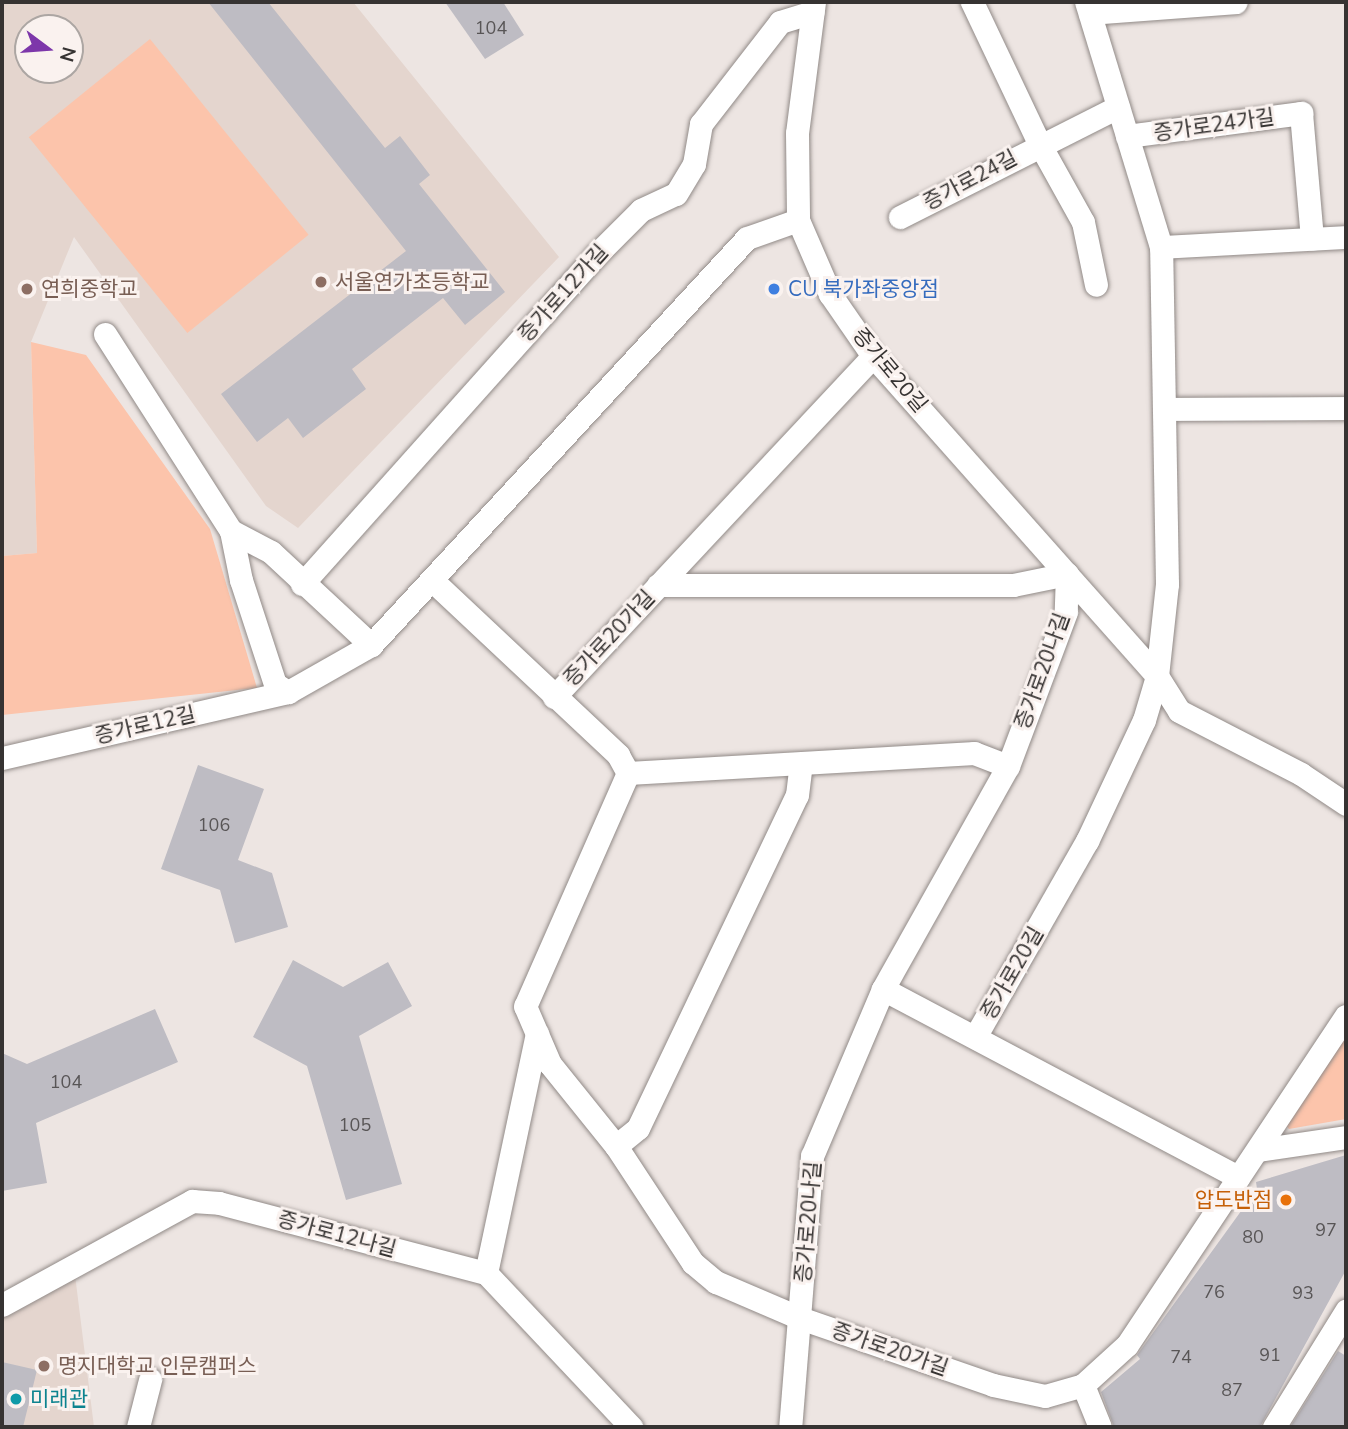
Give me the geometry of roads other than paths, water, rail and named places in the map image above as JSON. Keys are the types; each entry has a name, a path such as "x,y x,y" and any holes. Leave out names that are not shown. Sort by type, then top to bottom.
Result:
{"street":[{"name":"증가로24길","path":"972,2 1039,143 1083,222 1096,285"},
{"path":"1088,8 1236,2"},
{"name":"증가로20길","path":"813,7 797,133 798,220 830,294 873,356 1157,676 1179,712 1301,774 1346,804"},
{"name":"증가로12가길","path":"302,584 594,257 641,210 676,194 694,164 701,124 780,22 813,7"},
{"name":"증가로24가길","path":"1088,8 1161,247 1167,409 1167,583 1157,676"},
{"path":"1039,143 1118,107"},
{"name":"증가로24가길","path":"1127,136 1301,113 1312,239"},
{"name":"증가로24길","path":"900,217 1039,143"},
{"path":"105,334 231,531 241,580 275,684 288,692 371,645 434,582 747,238 798,220"},
{"path":"1161,247 1346,237"},
{"name":"증가로20가길","path":"873,356 554,697 618,755 628,773 525,1006 550,1064 616,1146 693,1263 716,1282 800,1318 993,1385 1045,1396 1083,1385 1127,1345 1346,1016"},
{"path":"1167,409 1346,408"},
{"path":"231,531 271,552 302,584 371,645"},
{"path":"658,585 1013,585 1067,574"},
{"name":"증가로20나길","path":"790,1427 812,1156 883,989 1008,766 1066,612 1067,574"},
{"path":"434,582 554,697"},
{"name":"증가로20길","path":"1157,676 1143,720 1087,841 975,1037 1238,1177"},
{"name":"증가로12길","path":"2,758 288,692"},
{"path":"628,773 974,753 1008,766"},
{"path":"616,1146 638,1128 797,796 801,764"},
{"path":"883,989 975,1037"},
{"name":"증가로20가길","path":"486,1273 537,1033"},
{"path":"1258,1150 1346,1137"},
{"name":"증가로12나길","path":"2,1305 192,1201 219,1203 486,1273"},
{"path":"486,1273 631,1427"},
{"path":"1274,1427 1346,1311"},
{"path":"138,1427 150,1380"},
{"path":"1083,1385 1100,1427"}],"place":[{"name":"서울연가초등학교","path":"321,282"},
{"name":"연희중학교","path":"27,289"},
{"name":"CU 북가좌중앙점","path":"774,289"},
{"name":"압도반점","path":"1286,1200"},
{"name":"명지대학교 인문캠퍼스","path":"44,1366"},
{"name":"미래관","path":"16,1399"}]}
